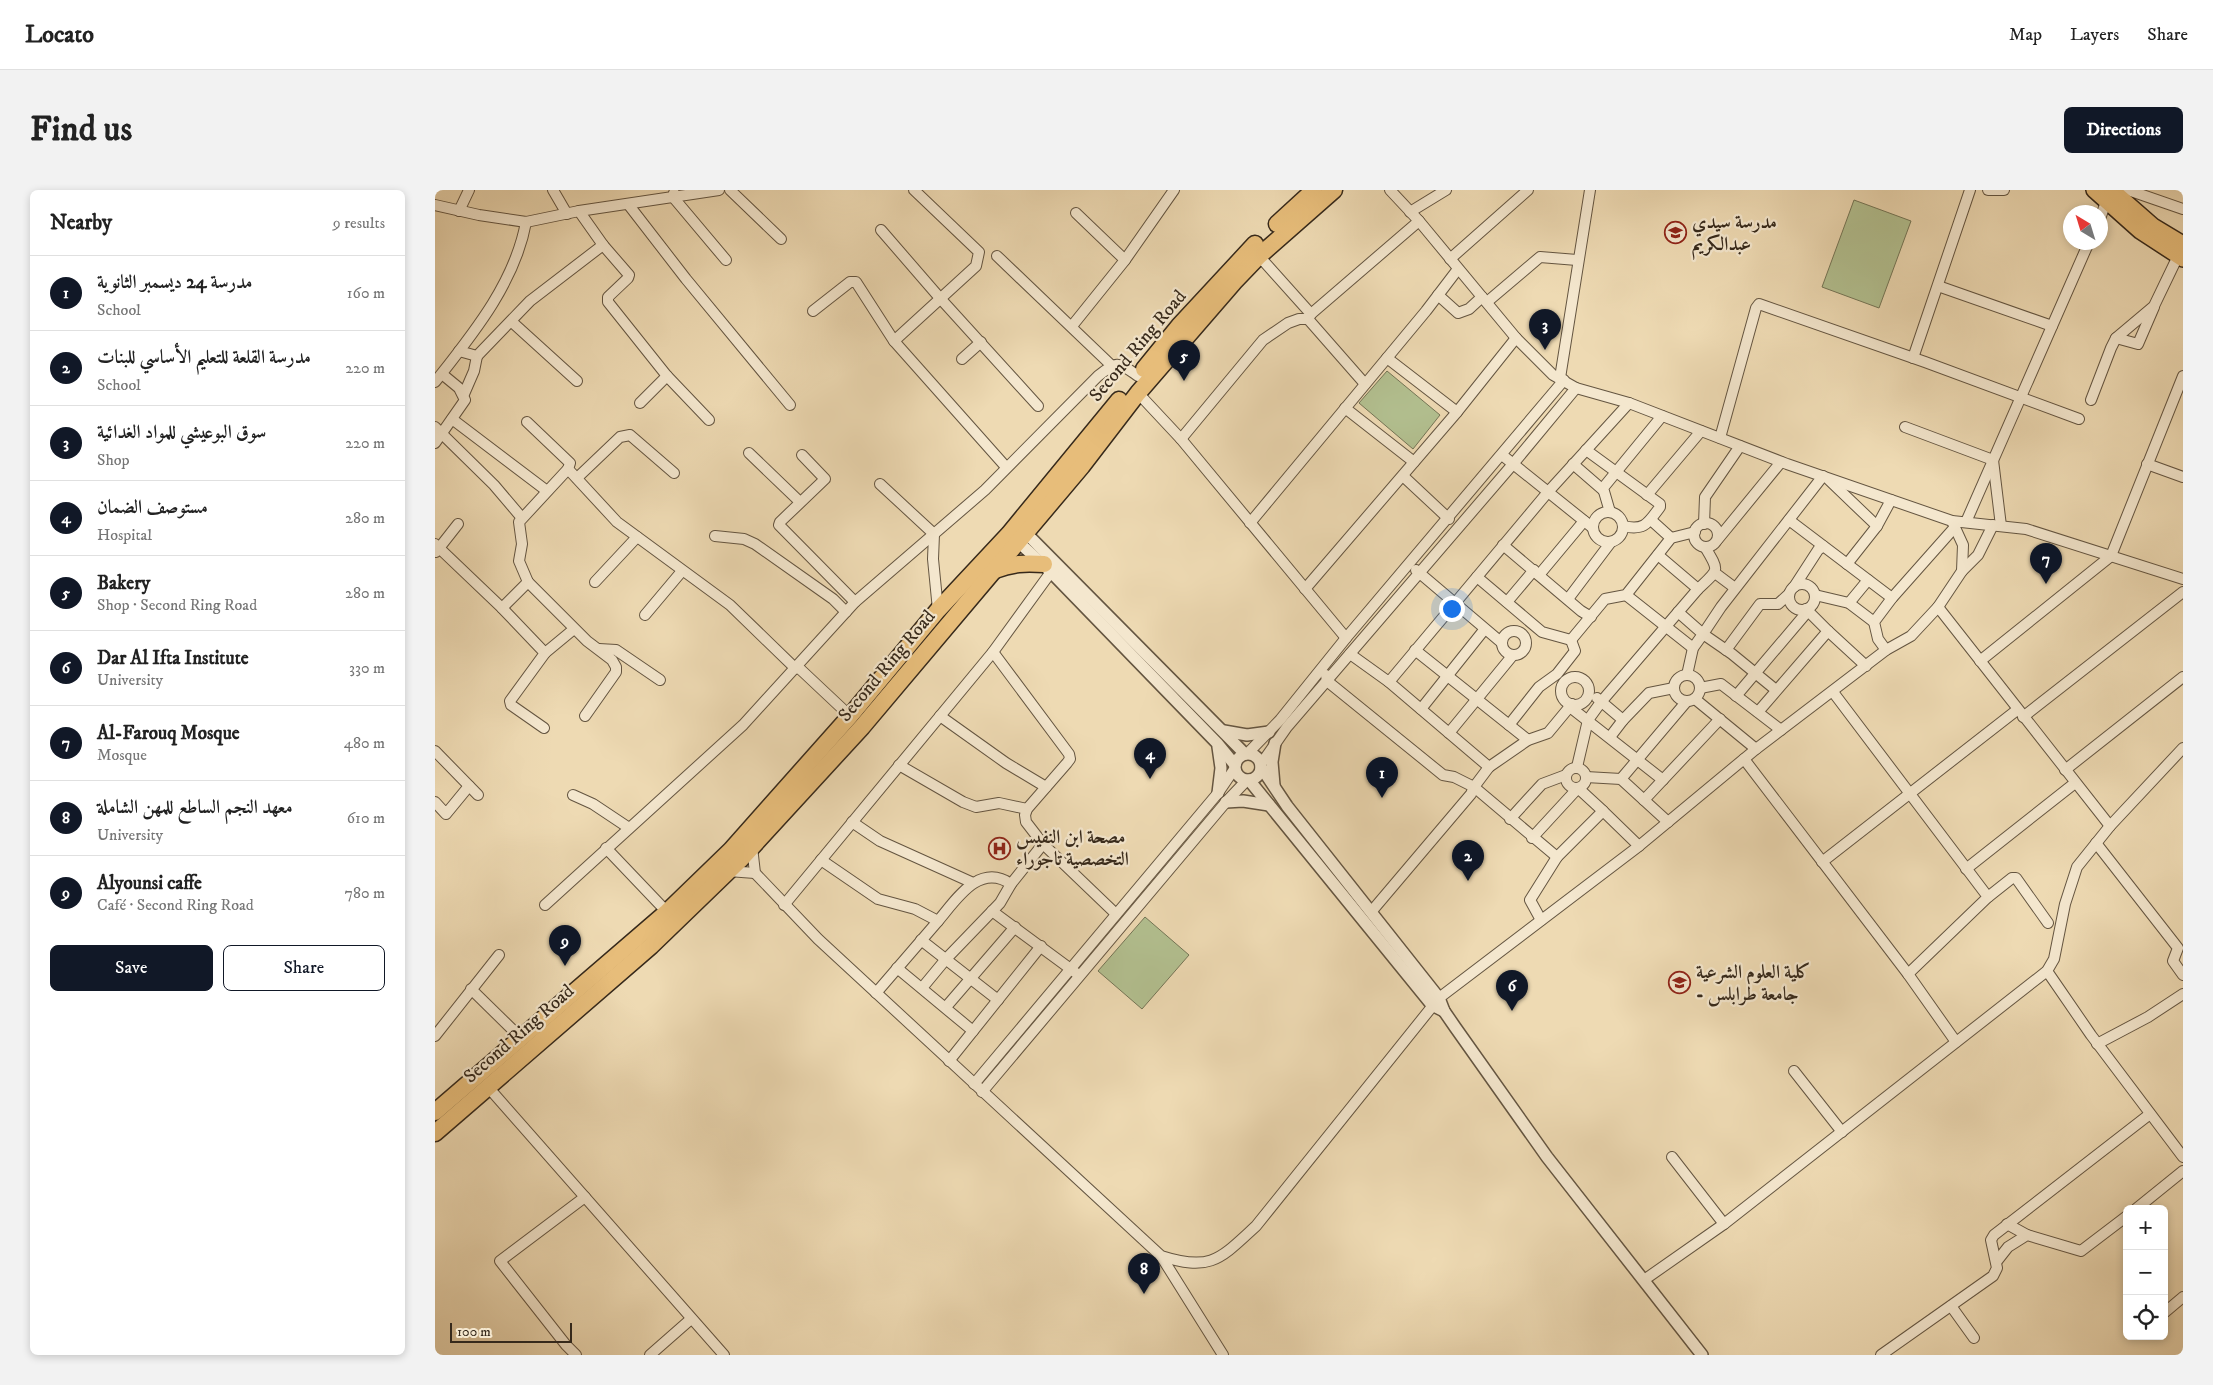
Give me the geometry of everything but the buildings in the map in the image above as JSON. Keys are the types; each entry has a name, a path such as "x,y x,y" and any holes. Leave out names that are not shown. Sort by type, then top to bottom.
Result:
{"highway":[{"name":"Second Ring Road","path":"436,1110 522,1039 667,912 731,850 850,716 939,610 1082,466 1179,326 1226,274 1314,190"},
{"name":"Second Ring Road","path":"1138,385 1259,256 1334,190"},
{"name":"Second Ring Road","path":"435,1133 651,946 729,871 862,727 995,570 1017,533"},
{"path":"995,570 1009,564 1023,562 1047,568"}],"main road":[{"path":"2094,190 2106,203 2153,226 2181,253"}],"street":[{"path":"459,211 469,190"},
{"path":"553,190 567,214"},
{"path":"435,205 526,222 579,211 628,204 674,193 719,190"},
{"path":"730,190 781,239"},
{"path":"894,341 939,297 976,266 979,252 914,190"},
{"path":"1072,326 1125,260 1174,190"},
{"path":"1390,190 1419,221 1516,338 1553,375 1576,388 1629,404 1781,462 1891,500 1953,524 1966,522 2026,528 2183,579"},
{"path":"1411,212 1446,190"},
{"path":"1450,259 1528,190"},
{"path":"1075,972 1117,914 1218,793 1235,767 1238,758 1246,754 1281,720 1324,664 1449,519 1562,379 1577,260 1590,190"},
{"path":"1913,358 1970,190"},
{"path":"1988,190 2004,190"},
{"path":"2127,190 2183,209"},
{"path":"674,193 726,260"},
{"path":"628,204 686,279 789,405"},
{"path":"579,211 603,245 629,275 609,297 608,302 667,376 709,420"},
{"path":"1076,213 1125,260"},
{"path":"1181,439 1263,340 1288,323 1310,316 1419,221"},
{"path":"464,394 438,378 479,327 497,296 523,239 526,222"},
{"path":"881,230 1038,406"},
{"path":"522,518 494,485 437,435 464,402 464,394 474,370 477,356 530,301 603,245"},
{"path":"1966,522 2085,250"},
{"path":"2116,338 2139,344 2154,306 2181,253"},
{"path":"997,256 1112,366"},
{"path":"1259,256 1365,384"},
{"path":"1437,295 1458,313 1485,300 1540,258 1577,260"},
{"path":"1250,523 1458,269"},
{"path":"813,311 850,282 856,282 894,341 1006,467"},
{"path":"1938,286 2052,326"},
{"path":"1720,438 1756,308 1759,304 2021,396 2079,419"},
{"path":"2091,400 2116,338 2154,306"},
{"path":"511,322 577,381"},
{"path":"1305,589 1457,412 1516,338"},
{"path":"962,359 981,342"},
{"path":"459,352 477,356"},
{"path":"1387,358 1457,412"},
{"path":"545,905 743,725 855,602 985,490 1006,467 1112,366 1121,364 1346,638"},
{"path":"640,403 667,376"},
{"path":"1980,661 2111,556 2183,376"},
{"path":"982,1092 1075,972 1171,867 1226,802 1248,780 1256,777 1275,743 1576,388"},
{"path":"1389,682 1548,492 1629,404"},
{"path":"1345,408 1414,462"},
{"path":"1603,490 1662,416"},
{"path":"452,419 547,491"},
{"path":"527,422 570,463 568,469 547,491 539,503 519,522 522,544 519,560 528,582 573,628 612,660 616,667 616,672 585,716"},
{"path":"1905,427 1993,460"},
{"path":"1647,495 1701,431"},
{"path":"577,478 620,437 625,435 630,435 674,473"},
{"path":"1571,640 1605,599 1626,595 1671,538 1695,532 1704,524 1705,497 1740,446"},
{"path":"1586,450 1661,505 1651,520 1638,529 1623,526"},
{"path":"749,453 801,502"},
{"path":"802,455 825,478 779,522 780,527 855,602"},
{"path":"1502,455 1593,528"},
{"path":"1161,1256 1185,1264 1207,1263 1224,1256 1267,1212 1436,1002 1639,846 1756,749 1886,650 1911,636 1938,607 1962,571 1978,555 1997,526 1993,460"},
{"path":"1705,547 1713,545 1781,462"},
{"path":"1573,464 1603,490 1610,512"},
{"path":"2147,464 2183,477"},
{"path":"568,469 617,522 730,606 795,668 800,669 850,716"},
{"path":"1403,476 1449,519"},
{"path":"1687,675 1693,648 1735,588 1824,477"},
{"path":"1824,477 1877,526"},
{"path":"880,484 935,534"},
{"path":"1847,564 1877,526 1891,500"},
{"path":"1569,599 1611,542 1620,536 1623,526 1619,517 1610,512 1605,512 1596,518 1593,528 1594,533 1601,541 1611,542"},
{"path":"1651,520 1671,538"},
{"path":"1789,520 1892,598"},
{"path":"1507,602 1537,573 1584,521"},
{"path":"458,524 436,549 501,608 545,654"},
{"path":"1704,524 1715,528 1718,539"},
{"path":"1953,524 1963,545 1962,571"},
{"path":"1874,622 1953,524"},
{"path":"1577,767 1588,720 1601,702 1678,612 1715,573 1716,566 1705,547 1696,540 1695,532"},
{"path":"1017,533 1047,568 1217,743 1235,767 1239,776 1248,780 1417,976"},
{"path":"1017,533 1246,754 1254,755 1275,789 1371,912 1436,1002 1444,1010 1547,1156 1702,1355"},
{"path":"935,534 933,559 939,610"},
{"path":"715,536 744,539 755,544 833,599 846,612"},
{"path":"595,582 637,537"},
{"path":"1503,545 1591,617"},
{"path":"1823,546 1818,550 1792,590 1789,599 1793,607 1807,610 1866,666"},
{"path":"1658,555 1698,589"},
{"path":"1409,565 1502,644 1505,651 1513,655"},
{"path":"784,906 993,652 1047,568"},
{"path":"645,615 683,572"},
{"path":"1715,573 1735,588"},
{"path":"1477,577 1543,632 1571,640"},
{"path":"1849,603 1868,580"},
{"path":"501,608 528,582"},
{"path":"1726,650 1760,604 1778,604 1798,584 1811,587 1815,595 1813,604 1736,696"},
{"path":"1822,862 1909,794 2183,592"},
{"path":"1626,595 1693,648"},
{"path":"1815,595 1849,603 1874,622 1878,639 1886,650"},
{"path":"1938,607 2110,826"},
{"path":"1678,612 1703,634 1776,690"},
{"path":"544,728 511,705 510,701 545,654 573,628"},
{"path":"1421,709 1484,630"},
{"path":"1449,733 1513,655 1524,650 1527,642 1524,635 1517,631 1510,631 1504,636 1502,644"},
{"path":"1758,712 1828,632"},
{"path":"1571,640 1575,651 1561,678 1563,697 1571,706 1663,780"},
{"path":"599,650 616,650 659,680"},
{"path":"1415,650 1528,740"},
{"path":"993,652 1069,754 1069,759 1027,809 1025,815 1026,822 1043,844 1117,914"},
{"path":"1350,654 1389,682 1489,767"},
{"path":"1324,664 1327,681 1443,775 1454,777 1473,787 1557,857"},
{"path":"1674,688 1680,677 1687,675 1695,678 1700,688"},
{"path":"1509,725 1539,687 1561,678 1579,677 1586,681 1589,688 1601,702 1623,720"},
{"path":"2065,770 2183,677"},
{"path":"1621,779 1700,688 1718,684 1781,730"},
{"path":"1371,912 1471,794 1473,787 1489,767 1528,740 1548,734 1571,706 1586,700 1589,688"},
{"path":"1674,688 1679,698 1691,700 1720,719 1756,749"},
{"path":"1610,737 1623,720 1649,693 1674,688"},
{"path":"1833,692 1988,897"},
{"path":"940,716 1006,763 1046,786"},
{"path":"1643,800 1720,719"},
{"path":"1224,731 1247,735 1269,732"},
{"path":"1217,743 1221,768 1218,793"},
{"path":"1275,743 1272,771 1275,789"},
{"path":"1644,1280 1724,1224 2047,971 2054,959 2065,904 2077,867 2110,826 2183,748"},
{"path":"435,751 478,795"},
{"path":"1744,759 1908,974 1956,1042"},
{"path":"899,765 963,802 976,807 999,803 1027,809"},
{"path":"1510,819 1542,784 1566,775 1570,769 1577,767 1583,771 1586,777 1584,784 1578,788 1532,838"},
{"path":"1566,775 1568,785 1578,788 1639,846"},
{"path":"1586,777 1621,779 1668,822"},
{"path":"1966,869 2075,783"},
{"path":"435,802 446,814 469,786"},
{"path":"573,795 593,804 629,828"},
{"path":"1226,802 1243,801 1269,805"},
{"path":"1541,920 1529,900 1557,857 1603,811"},
{"path":"852,822 880,841 971,882"},
{"path":"2096,843 2178,948 2173,961 2183,975"},
{"path":"922,988 946,959 999,904 1011,884 1043,844"},
{"path":"752,847 755,873 784,906 982,1092 1161,1256 1223,1355"},
{"path":"606,848 667,912"},
{"path":"821,860 878,899 915,909 937,921"},
{"path":"1163,860 1171,867"},
{"path":"729,871 755,873"},
{"path":"876,993 971,882 992,877 1011,884"},
{"path":"1908,974 1988,897 2013,878 2016,878 2048,923"},
{"path":"992,911 1075,972"},
{"path":"946,1007 1015,927"},
{"path":"921,940 998,1000"},
{"path":"949,1060 1041,946"},
{"path":"435,1036 499,955"},
{"path":"897,968 973,1031"},
{"path":"2047,971 2097,1044 2182,1155"},
{"path":"471,989 522,1039"},
{"path":"974,1084 1061,989"},
{"path":"2097,1044 2148,1018 2183,994"},
{"path":"1794,1071 1842,1132"},
{"path":"488,1087 724,1355"},
{"path":"1881,1355 1993,1276 1997,1268 1991,1240 1994,1234 2151,1114"},
{"path":"1672,1157 1724,1224"},
{"path":"2140,1205 2183,1171"},
{"path":"576,1355 500,1261 585,1197"},
{"path":"2007,1224 2027,1235 2081,1251 2123,1219"},
{"path":"1997,1261 2008,1248 2027,1235"},
{"path":"2168,1310 2183,1298"},
{"path":"1951,1306 1974,1338"},
{"path":"650,1355 691,1319"}],"green space":[{"path":"1854,200 1911,221 1879,308 1822,287"},
{"path":"1387,371 1440,415 1413,449 1359,403"},
{"path":"1145,917 1189,955 1142,1009 1098,971"}],"place":[{"name":"مدرسة سيدي عبدالكريم","path":"1676,233"},
{"name":"سوق البوعيشي للمواد الغدائية","path":"1545,350"},
{"name":"Bakery","path":"1184,381"},
{"name":"Al-Farouq Mosque","path":"2046,584"},
{"name":"مستوصف الضمان","path":"1150,779"},
{"name":"مدرسة 24 ديسمبر الثانوية","path":"1382,798"},
{"name":"مصحة ابن النفيس التخصصية تاجوراء","path":"1000,848"},
{"name":"مدرسة القلعة للتعليم الأساسي للبنات","path":"1468,881"},
{"name":"Alyounsi caffe","path":"565,966"},
{"name":"كلية العلوم الشرعية - جامعة طرابلس","path":"1680,983"},
{"name":"Dar Al Ifta Institute","path":"1512,1011"},
{"name":"معهد النجم الساطع للمهن الشاملة","path":"1144,1294"}]}
